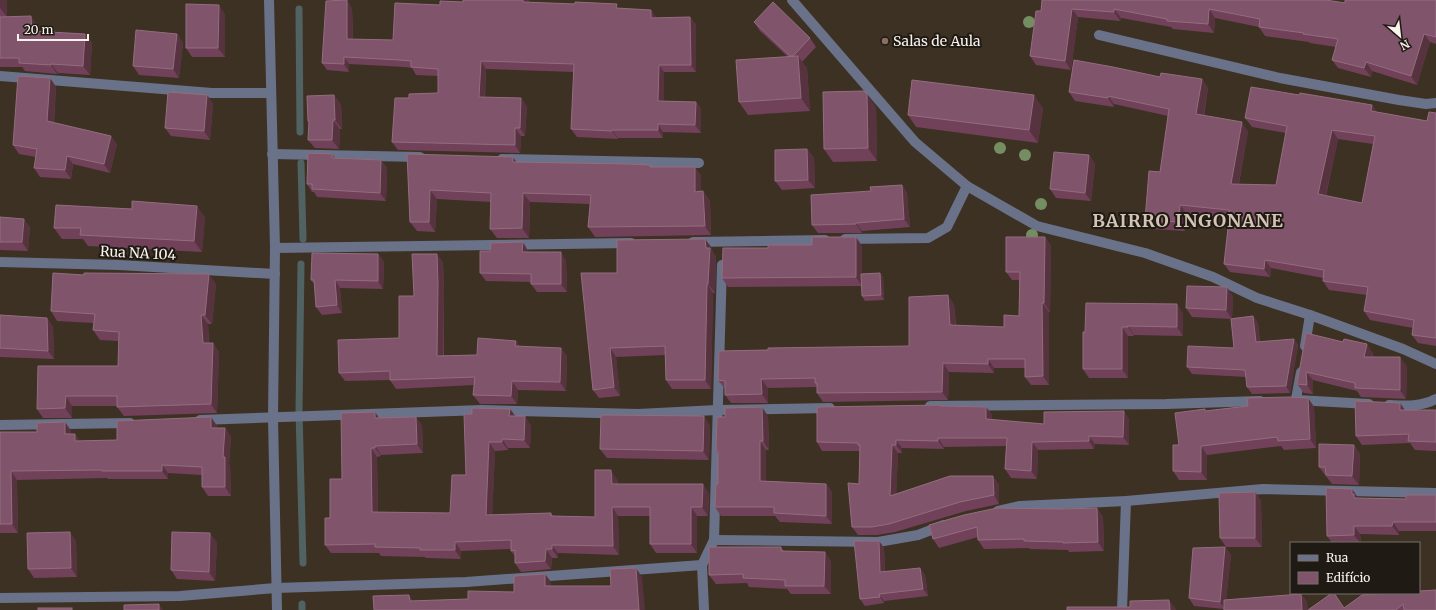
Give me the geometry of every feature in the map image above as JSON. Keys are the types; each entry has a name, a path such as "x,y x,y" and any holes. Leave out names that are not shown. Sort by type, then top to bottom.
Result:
{"street":[{"path":"269,0 275,248 273,418 276,610"},
{"path":"792,0 915,142 967,186 1037,226 1146,253 1213,277 1257,298 1310,315 1403,349 1436,364"},
{"path":"1099,35 1280,78 1399,100 1426,104 1436,103"},
{"path":"0,76 212,93 271,93"},
{"path":"272,154 430,158"},
{"path":"494,159 699,163"},
{"path":"683,242 723,249 928,238 947,227 967,186"},
{"path":"275,248 643,242"},
{"path":"704,610 702,565 714,540 723,249"},
{"name":"Rua NA 104","path":"0,262 119,266 274,274"},
{"path":"1310,315 1303,357 1292,400 1409,406 1427,404 1436,399"},
{"path":"923,406 1166,404 1273,400"},
{"path":"187,421 482,410 638,414 717,410 844,408"},
{"path":"0,425 141,422"},
{"path":"991,512 1020,506 1126,501 1263,489 1436,493"},
{"path":"1122,610 1126,501"},
{"path":"714,540 878,542 918,535 935,527 955,521"},
{"path":"0,598 180,596 276,588 466,582 702,565"}],"building":[{"path":"347,0 347,39 393,40 395,3 440,5 440,1 463,2 463,0 523,0 523,2 575,4 575,2 617,4 616,8 651,10 651,18 690,17 691,65 659,65 658,101 696,102 695,125 658,124 658,130 612,131 571,129 574,64 481,61 479,97 521,98 520,128 515,128 515,145 392,142 395,98 409,98 409,94 438,93 438,69 411,67 411,61 344,57 344,64 322,63 326,1"},
{"path":"1042,0 1326,0 1345,3 1345,0 1436,0 1436,37 1424,34 1411,76 1366,62 1364,68 1332,60 1338,39 1259,27 1260,19 1209,9 1208,24 1167,21 1167,19 1114,9 1114,12 1072,9 1065,61 1030,56 1036,11 1041,11"},
{"path":"773,2 810,38 793,56 790,56 754,22"},
{"path":"186,4 219,5 218,48 186,48"},
{"path":"31,16 32,31 85,34 83,66 19,63 19,58 0,58 0,17"},
{"path":"136,30 177,34 173,69 133,66"},
{"path":"798,56 801,98 739,102 736,60"},
{"path":"1074,60 1160,77 1161,73 1202,79 1196,114 1242,122 1231,184 1276,185 1287,126 1245,118 1251,87 1299,95 1300,93 1372,105 1371,111 1427,121 1429,112 1436,113 1436,338 1412,335 1414,320 1364,311 1368,287 1323,281 1324,270 1265,260 1264,269 1224,264 1229,210 1180,205 1179,222 1145,220 1149,171 1160,172 1169,109 1108,96 1108,98 1069,92","holes":["1332,130 1375,136 1362,203 1318,194"]},
{"path":"18,76 50,78 47,121 111,136 104,164 67,156 65,170 34,168 37,149 13,145"},
{"path":"912,80 1034,95 1029,130 908,115"},
{"path":"864,91 867,94 868,148 824,149 823,92"},
{"path":"168,92 207,95 204,131 165,128"},
{"path":"334,95 335,120 333,120 332,140 308,140 309,121 307,96"},
{"path":"807,149 808,180 775,181 775,150"},
{"path":"1054,152 1089,155 1085,193 1050,189"},
{"path":"308,153 332,154 332,158 381,160 380,193 312,189 312,184 307,184"},
{"path":"407,154 513,157 513,162 629,164 650,165 650,167 695,167 695,192 703,191 705,226 588,227 591,195 523,193 522,228 490,229 491,193 430,190 429,222 410,222"},
{"path":"902,185 904,219 856,224 812,225 811,195 871,191 870,187"},
{"path":"132,201 197,206 194,241 80,235 81,228 54,228 56,205 132,209"},
{"path":"0,217 24,219 22,242 0,242"},
{"path":"812,237 856,237 856,277 722,278 723,248 768,248 768,245 812,245"},
{"path":"1006,237 1045,237 1044,303 1042,303 1043,376 1025,377 1025,359 988,359 988,364 943,363 942,392 817,393 817,383 815,383 815,378 761,379 762,394 725,395 725,381 718,380 719,351 768,350 768,348 909,346 909,297 948,295 950,325 1004,327 1004,315 1019,316 1020,272 1006,272"},
{"path":"705,239 706,248 710,248 707,284 705,380 666,380 665,346 610,348 614,387 593,390 581,273 617,273 617,240"},
{"path":"523,242 522,252 561,252 561,284 531,284 531,274 480,273 480,251 490,251 491,243"},
{"path":"312,253 378,254 378,281 335,280 337,305 316,307 314,280 311,280"},
{"path":"412,254 437,254 437,356 477,355 478,338 516,341 515,346 561,348 560,382 512,381 511,396 473,395 475,377 390,380 390,371 339,373 338,340 399,338 399,296 414,296"},
{"path":"53,273 84,275 84,273 209,274 205,315 201,315 203,343 213,343 211,404 117,407 117,396 66,396 65,408 37,409 38,366 118,366 119,332 93,330 95,314 51,311"},
{"path":"880,273 881,295 862,296 861,274"},
{"path":"1187,286 1227,287 1226,310 1186,308"},
{"path":"1086,303 1177,304 1177,327 1122,327 1122,369 1083,369 1083,332 1085,332"},
{"path":"0,315 47,318 48,351 0,348"},
{"path":"1253,316 1256,342 1294,339 1286,386 1247,387 1245,370 1187,367 1188,346 1234,348 1231,319"},
{"path":"1306,333 1343,342 1344,339 1367,344 1364,357 1400,357 1400,390 1355,388 1355,383 1306,372 1307,385 1297,384"},
{"path":"1247,398 1308,398 1310,439 1278,441 1277,437 1201,446 1201,472 1173,471 1173,445 1179,445 1175,413 1248,406"},
{"path":"1355,401 1400,403 1400,410 1436,410 1436,442 1408,441 1409,434 1356,436"},
{"path":"941,405 986,407 986,419 1044,424 1044,412 1124,411 1123,437 1089,436 1089,441 1032,442 1031,471 1005,469 1007,438 938,438 938,441 896,440 896,445 892,445 890,496 950,476 993,476 994,495 960,502 889,524 872,527 852,527 848,483 859,484 860,445 858,445 858,443 817,442 817,407"},
{"path":"762,407 763,441 760,441 760,481 826,484 826,516 774,513 774,507 715,507 716,484 718,484 718,451 716,451 717,417 725,417 725,408"},
{"path":"472,408 510,409 509,416 525,416 524,440 502,439 502,442 489,442 486,515 551,513 551,516 595,517 595,470 611,470 612,484 703,484 702,507 691,507 691,544 650,544 650,507 612,507 613,546 552,545 552,549 546,549 545,561 515,563 515,550 511,551 511,540 455,542 455,550 420,550 420,548 375,547 375,544 325,545 325,518 330,518 330,479 342,479 341,413 375,412 375,418 416,417 417,444 375,446 375,448 371,448 372,512 450,513 452,475 466,475 464,414 472,414"},
{"path":"601,415 704,416 703,451 600,449"},
{"path":"211,417 211,428 225,428 223,457 225,457 225,487 202,487 202,467 162,465 162,471 11,471 12,524 0,524 0,432 37,432 37,423 65,422 65,434 75,434 75,441 117,440 117,421"},
{"path":"1319,444 1354,445 1352,476 1326,475 1325,467 1319,467"},
{"path":"1326,488 1352,489 1354,498 1406,499 1406,495 1436,495 1436,522 1393,522 1392,526 1354,526 1354,535 1327,536"},
{"path":"1255,492 1255,538 1220,538 1219,493"},
{"path":"997,508 1097,508 1098,542 1063,543 1024,541 1024,539 978,540 977,527 933,539 929,525 964,515"},
{"path":"70,532 71,568 28,569 27,533"},
{"path":"172,532 210,533 209,572 171,570"},
{"path":"854,541 879,541 880,572 920,568 923,589 879,594 880,597 860,599"},
{"path":"709,547 781,547 781,551 825,552 824,586 785,586 785,580 743,578 743,574 709,575"},
{"path":"1225,547 1220,602 1189,598 1193,548"},
{"path":"636,568 639,610 374,610 373,596 409,595 410,601 468,599 468,591 514,592 514,576 545,574 545,586 611,586 610,569"},
{"path":"1436,590 1436,610 1404,610 1403,604 1396,610 1308,610 1331,594 1335,594 1344,608 1362,595 1420,594 1420,591"},
{"path":"1301,594 1302,610 1224,610 1224,600"},
{"path":"1169,600 1170,610 1067,610 1067,607 1130,607 1130,601"},
{"path":"159,604 159,610 124,610 124,605"},
{"path":"38,608 72,608 72,610 38,610"}],"waterway":[{"path":"299,9 300,132"},
{"path":"301,163 303,239"},
{"path":"301,264 299,411 303,563"},
{"path":"302,604 302,610"}],"place":[{"name":"Salas de Aula","path":"885,41"}],"district":[{"name":"BAIRRO INGONANE","path":"1188,220"}]}
